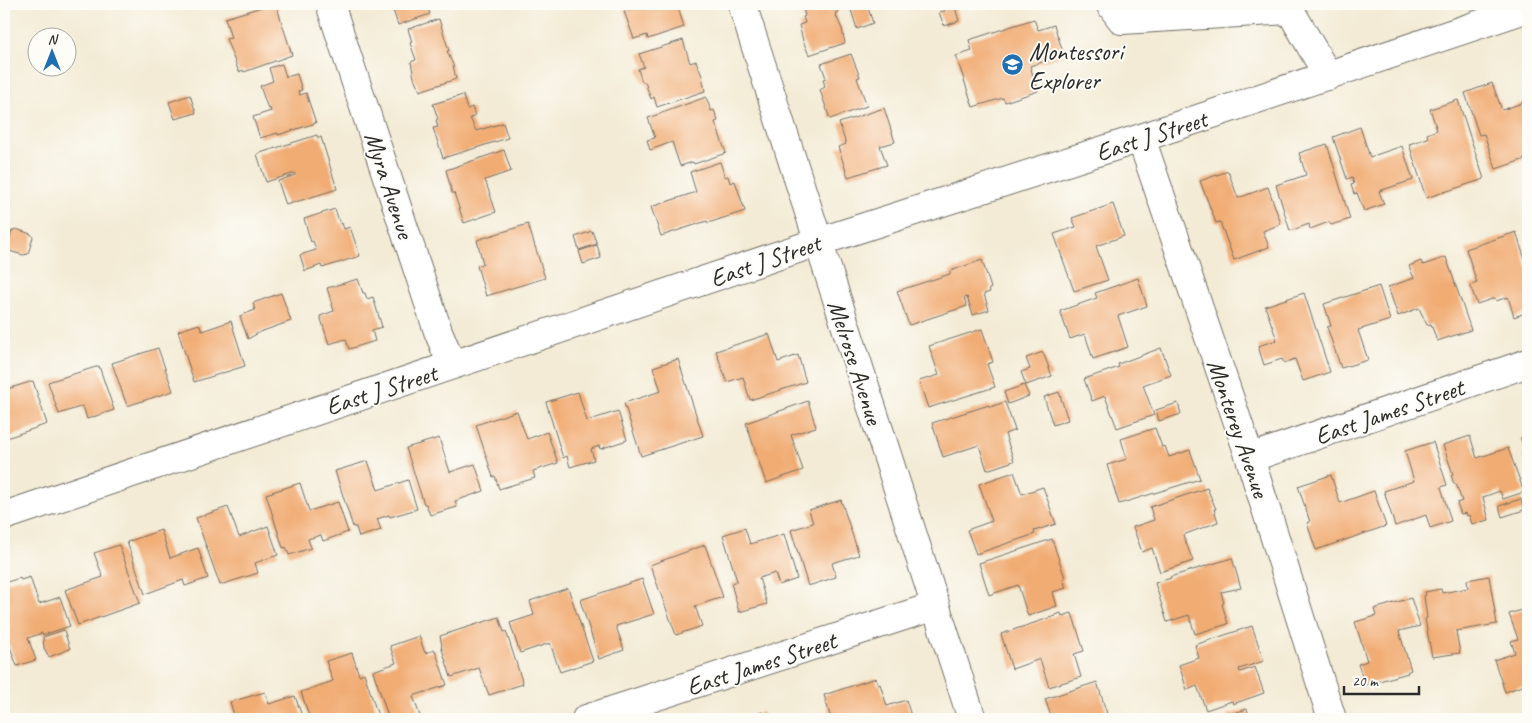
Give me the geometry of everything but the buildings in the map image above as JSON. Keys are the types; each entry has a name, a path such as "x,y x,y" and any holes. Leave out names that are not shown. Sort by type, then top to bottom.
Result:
{"street":[{"name":"Myra Avenue","path":"330,4 436,323 452,365"},
{"name":"Melrose Avenue","path":"742,4 934,606 972,719"},
{"path":"1110,4 1122,20 1292,7 1328,76"},
{"name":"East J Street","path":"4,516 818,242 1141,138 1528,8"},
{"name":"Monterey Avenue","path":"1141,138 1250,458 1332,719"},
{"name":"East James Street","path":"1250,458 1528,363"},
{"name":"East James Street","path":"586,719 627,713 934,606"}],"place":[{"name":"Montessori Explorer","path":"1013,65"}]}
